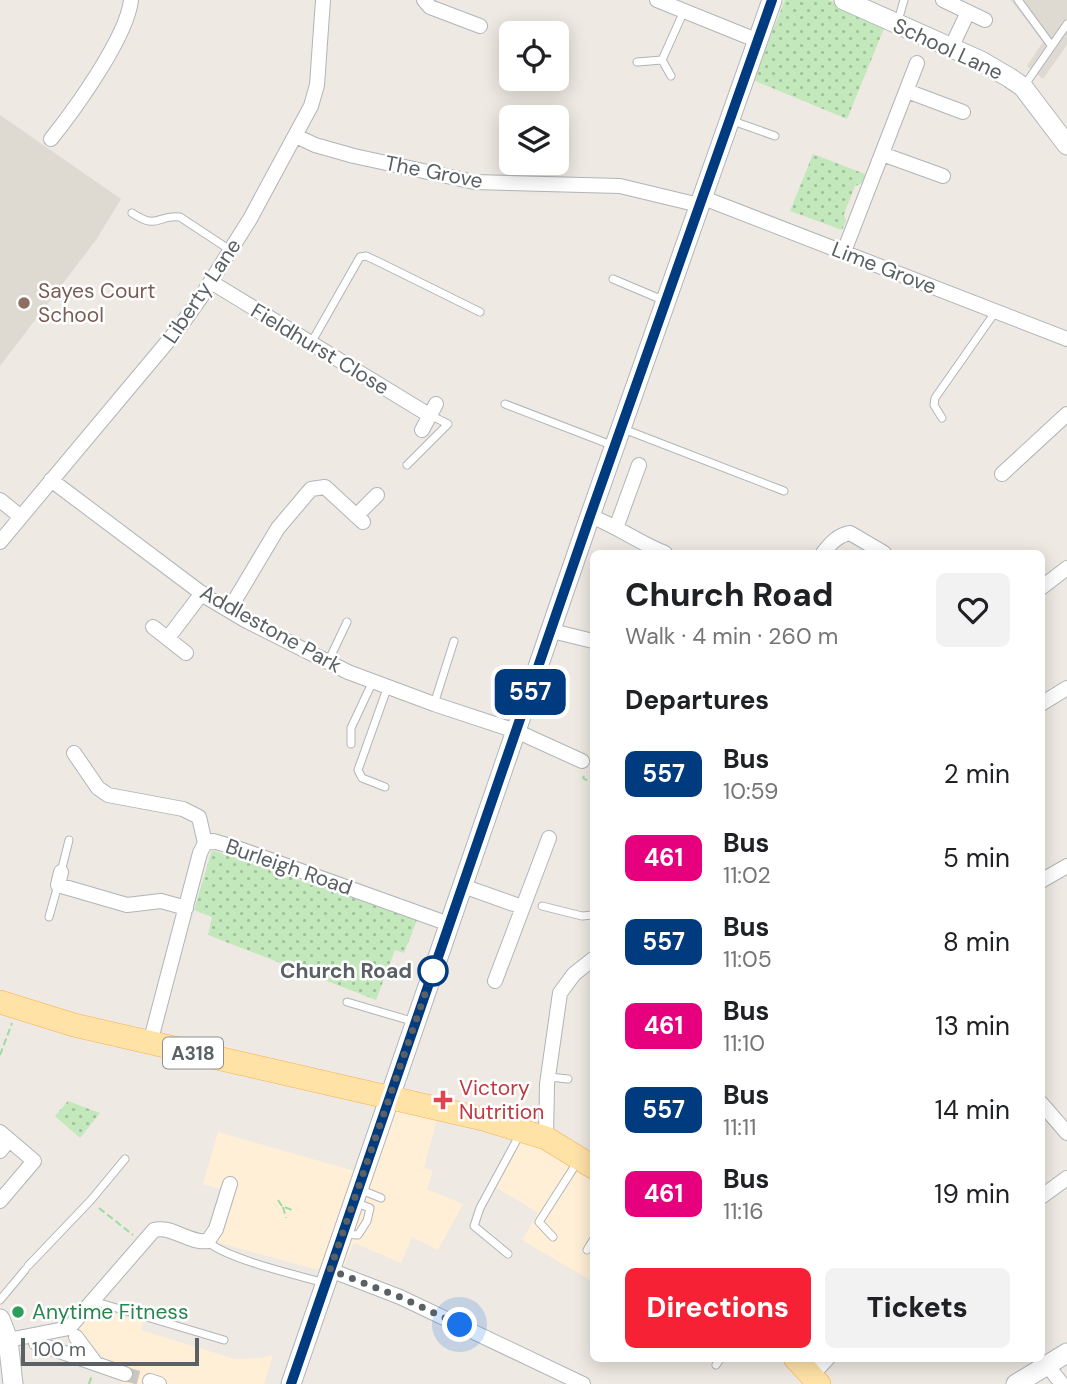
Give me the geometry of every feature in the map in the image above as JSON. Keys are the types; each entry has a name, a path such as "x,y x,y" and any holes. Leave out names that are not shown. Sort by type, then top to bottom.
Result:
{"main road":[{"path":"291,1384 590,516 772,0"},
{"name":"School Lane","path":"844,0 995,68 1023,88 1067,145"},
{"name":"A318","path":"9,1005 150,1043 388,1098 484,1127 522,1130 546,1138 587,1162"},
{"path":"0,1319 8,1340 13,1384"},
{"path":"1016,1384 1067,1353"},
{"path":"799,1362 816,1380"}],"street":[{"path":"51,139 103,64 131,0"},
{"name":"Liberty Lane","path":"0,542 179,328 231,250 311,106 317,85 323,0"},
{"path":"424,0 430,7 480,26"},
{"path":"657,0 756,40"},
{"path":"943,0 985,20"},
{"path":"951,48 968,12"},
{"path":"844,254 917,64"},
{"path":"907,91 963,112"},
{"name":"The Grove","path":"296,136 314,145 354,156 474,182 621,186 700,201"},
{"path":"882,153 943,176"},
{"name":"Lime Grove","path":"700,201 1067,339"},
{"name":"Fieldhurst Close","path":"211,282 311,343 433,409"},
{"path":"422,430 433,409"},
{"path":"1003,474 1067,414"},
{"path":"616,528 639,465"},
{"name":"Addlestone Park","path":"51,481 229,611 328,662 434,704 516,731 582,761"},
{"path":"229,611 278,528 311,489 325,487 359,519 377,495"},
{"path":"0,500 22,517"},
{"path":"590,516 657,550"},
{"path":"825,550 831,542 850,533 879,550"},
{"path":"1045,585 1067,568"},
{"path":"168,638 202,593"},
{"path":"153,627 186,653"},
{"path":"552,631 590,640"},
{"path":"1045,702 1067,688"},
{"path":"74,753 98,788 108,795 183,809 199,817 205,843"},
{"path":"495,981 549,838"},
{"name":"Burleigh Road","path":"150,1043 200,853 205,843 213,841 237,848 449,924"},
{"path":"1045,879 1067,866"},
{"path":"60,878 127,905 161,901 186,908"},
{"path":"463,886 522,907"},
{"path":"546,1138 548,1077 561,993 574,974 590,961"},
{"path":"1045,1108 1067,1133"},
{"path":"0,1201 34,1161 3,1141"},
{"path":"1045,1194 1067,1178"},
{"path":"8,1340 69,1328 154,1230 162,1228 194,1240 208,1241 216,1229 230,1184"},
{"path":"328,1277 400,1297 583,1384"},
{"path":"76,1336 96,1364"},
{"path":"36,1343 125,1374"},
{"path":"816,1380 826,1362"},
{"path":"1047,1365 1062,1384"}],"lane":[{"path":"897,24 904,0"},
{"path":"1018,0 1051,45"},
{"path":"662,60 684,11"},
{"path":"1023,88 1067,23"},
{"path":"637,62 662,60"},
{"path":"662,60 671,76"},
{"path":"729,120 775,136"},
{"path":"132,213 147,222 180,217 231,250"},
{"path":"311,343 360,257 366,256 379,262 480,313"},
{"path":"614,279 666,301"},
{"path":"942,418 934,405 935,398 997,311"},
{"path":"505,404 618,437 784,491"},
{"path":"407,465 448,424 433,409"},
{"path":"328,662 347,622"},
{"path":"434,704 454,641"},
{"path":"351,744 351,728 373,680"},
{"path":"385,786 362,778 358,770 389,685"},
{"path":"50,916 68,840"},
{"path":"542,906 582,916 590,915"},
{"path":"347,1002 416,1022"},
{"path":"548,1077 568,1079"},
{"path":"508,1254 474,1226 480,1208 522,1130"},
{"path":"0,1300 125,1159"},
{"path":"553,1237 539,1222 587,1162"},
{"path":"356,1196 381,1198"},
{"path":"208,1241 232,1255 328,1277"},
{"path":"587,1250 590,1245"},
{"path":"92,1301 225,1340"}],"path":[{"path":"0,1055 9,1005"},
{"path":"91,1200 142,1243"},
{"path":"278,1200 286,1218"},
{"path":"282,1206 292,1210"}],"shaded area":[{"path":"1011,0 1067,0 1067,45 1043,79 1027,66 1043,42"},
{"name":"Sayes Court School","path":"0,115 121,199 96,240 0,366"},
{"path":"377,1107 437,1120 424,1167 433,1171 427,1189 463,1204 438,1250 412,1237 401,1263 354,1243 344,1266 314,1269 216,1242 231,1192 203,1184 218,1132 355,1171"},
{"path":"523,1137 590,1180 590,1280 522,1240 538,1213 494,1186"},
{"path":"94,1309 143,1322 141,1330 235,1359 273,1355 264,1384 121,1384 122,1380 103,1375 106,1360 77,1329"}],"green space":[{"path":"785,0 829,0 885,26 847,119 753,80"},
{"path":"813,154 865,174 862,183 855,186 844,214 846,221 842,230 790,211"},
{"path":"212,850 417,920 404,953 395,950 376,1000 208,935 212,917 194,910"},
{"path":"68,1101 100,1113 80,1138 55,1116"}],"tunnel":[{"path":"125,1374 150,1381"}],"bus line":[{"name":"557","path":"291,1384 590,516 772,0"}],"place":[{"name":"Sayes Court School","path":"24,303"},
{"name":"Church Road","path":"433,971"},
{"name":"Victory Nutrition","path":"443,1100"},
{"name":"Anytime Fitness","path":"18,1312"}],"route":[{"path":"433,971 330,1270 400,1297 460,1325"}]}
